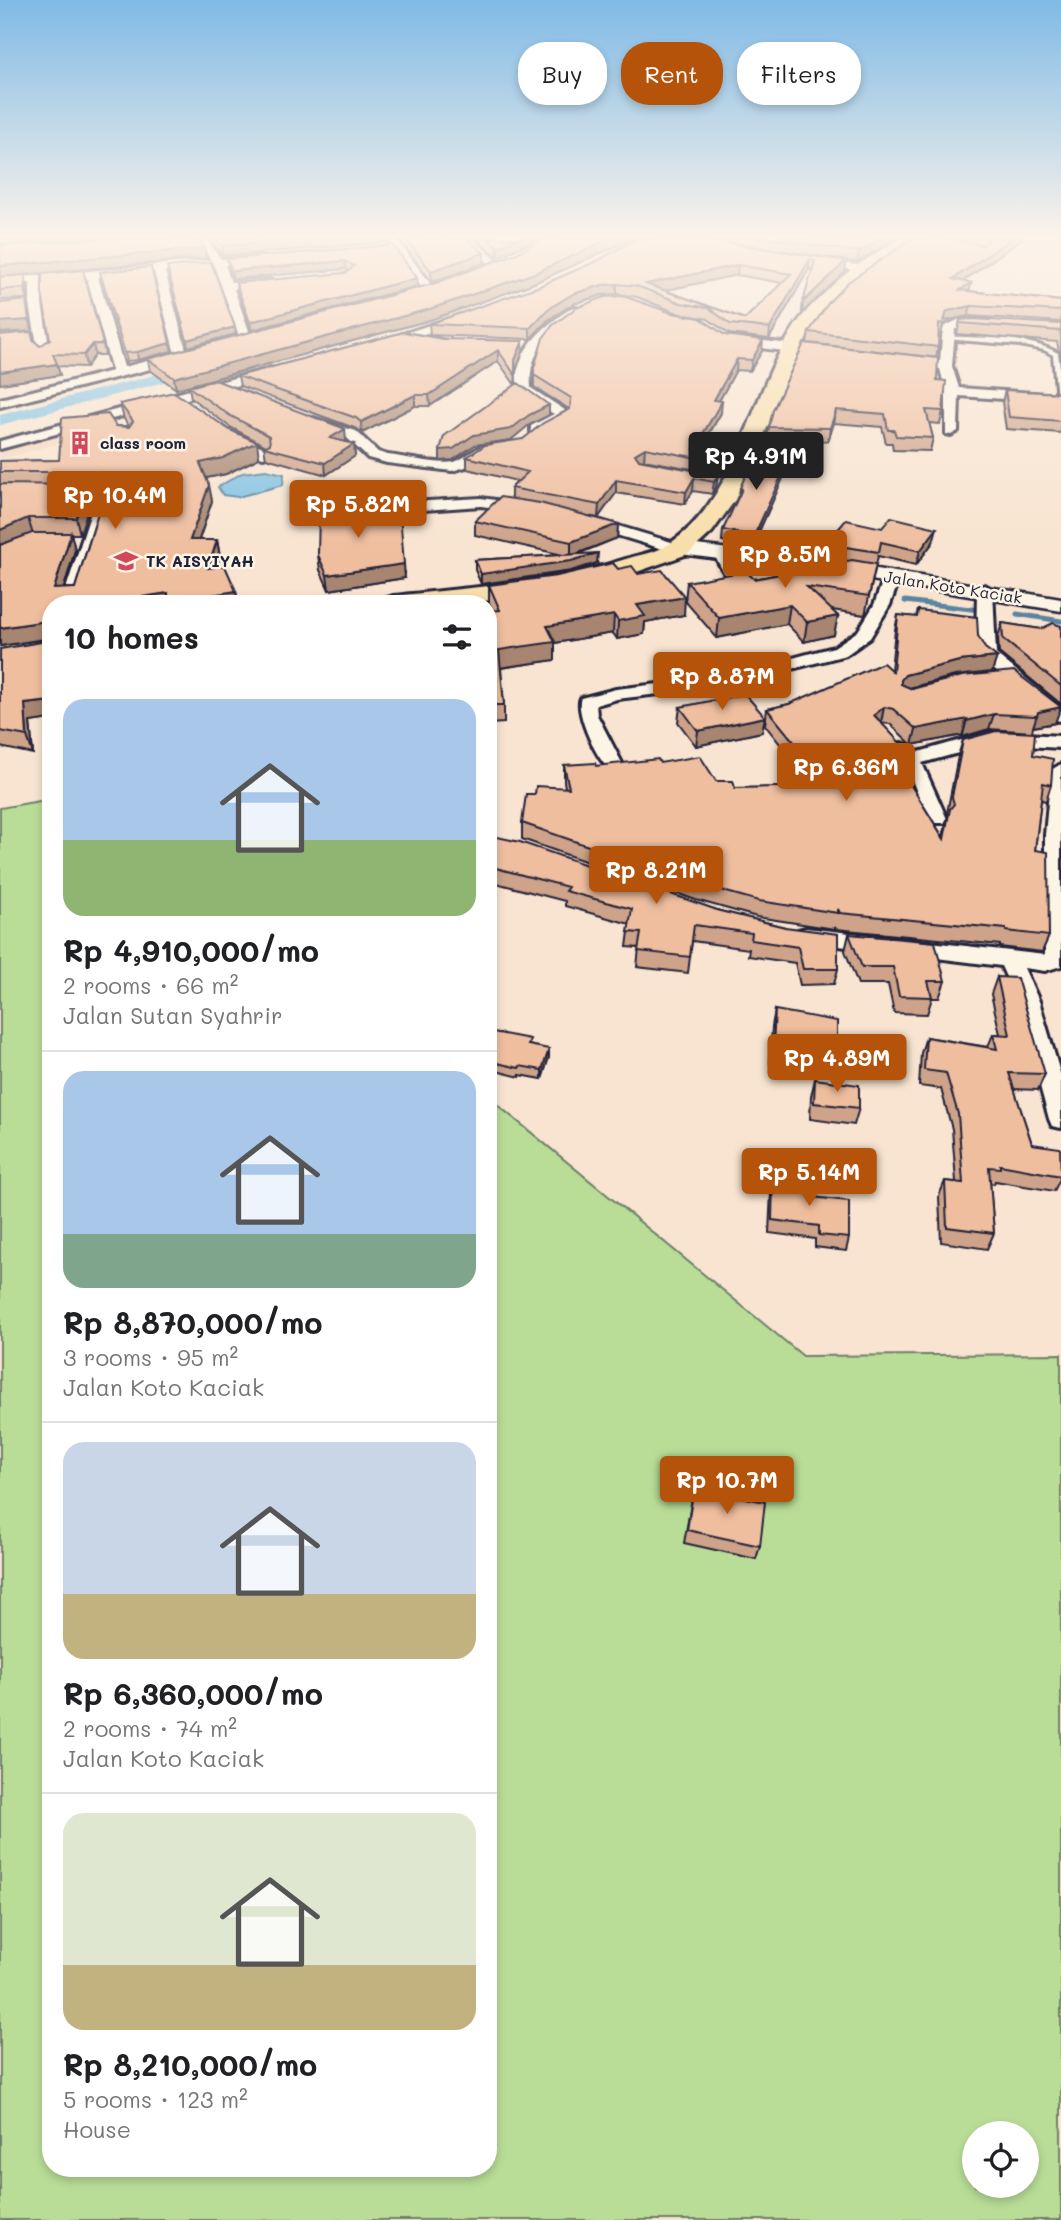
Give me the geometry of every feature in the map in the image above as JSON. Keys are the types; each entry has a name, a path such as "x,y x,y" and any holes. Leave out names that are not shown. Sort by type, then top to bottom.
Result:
{"main road":[{"path":"460,595 588,577 630,567 679,549 721,507 726,482 794,342"}],"street":[{"path":"39,342 44,351"},
{"path":"110,342 119,373"},
{"path":"0,403 188,355 183,342"},
{"path":"363,348 386,342"},
{"path":"420,342 434,342"},
{"path":"528,437 564,415 525,390 524,369 530,345 534,342"},
{"path":"746,342 830,353"},
{"path":"947,342 946,366 953,392 951,431"},
{"path":"894,360 946,366"},
{"path":"0,445 115,421 175,396 284,369"},
{"path":"216,385 246,397"},
{"path":"953,392 1061,399"},
{"path":"175,396 191,408"},
{"path":"304,419 351,435 373,455 421,464 455,467 480,451 510,447"},
{"path":"216,426 248,447 264,453"},
{"path":"39,494 103,495 82,542 71,595"},
{"path":"323,512 481,502 544,512"},
{"path":"568,516 679,549"},
{"name":"Jalan Koto Kaciak","path":"679,549 805,569 892,577 1061,605"},
{"path":"613,765 588,715 587,702 616,694 726,681 840,651 864,634 882,605 892,577"},
{"path":"984,593 985,650 988,657 1061,716"},
{"path":"988,680 1015,678"},
{"path":"912,760 990,738 1061,742"},
{"path":"891,739 912,760 937,818"},
{"path":"784,932 1045,964 1056,960 1055,835 1061,770"},
{"path":"1009,959 1027,1001 1061,1119"}],"lane":[{"path":"990,342 1050,349 1056,354 1061,399"},
{"path":"718,555 732,579 741,584 755,584"}],"shaded area":[{"path":"52,432 63,442 0,459 0,446"}],"green space":[{"path":"42,801 42,2177 497,2177 497,1104 803,1356 1061,1354 1061,2220 0,2220 0,808"}],"water":[{"path":"266,470 284,474 283,485 238,497 223,495 218,487 242,473"}],"building":[{"path":"0,342 35,342 40,346 46,342 102,342 103,344 93,344 84,355 53,354 57,364 0,372"},
{"path":"121,342 170,343 137,352 125,353"},
{"path":"214,342 309,342 174,378 148,359"},
{"path":"368,342 523,342 515,360 515,375 498,350 429,395 415,395 361,422 238,376"},
{"path":"542,342 762,342 752,360 737,359 714,400 722,401 694,449 729,454 725,463 645,448 635,454 639,460 718,475 714,482 694,478 686,492 616,480 599,505 511,488 528,472 467,457 485,445 523,439 543,423 570,409 571,398 534,375"},
{"path":"892,342 938,342 938,347"},
{"path":"804,343 938,358 937,380 946,381 943,411 926,410 933,438 896,436 894,430 888,430 885,414 836,410 830,428 769,427 773,410"},
{"path":"215,380 343,428 345,429 330,438 354,444 325,463 264,447 270,444 269,436 229,415 189,387"},
{"path":"518,383 549,405 529,415 511,429 474,435 453,449 440,450 444,436"},
{"path":"1005,390 1061,393 1061,421 1009,417"},
{"path":"174,392 230,430 257,442 223,458 200,463 209,485 190,540 217,540 208,568 225,566 236,591 211,595 42,595 42,622 0,628 0,545 32,533 71,533 54,589 75,588 109,478 99,472 0,472 0,461 59,460 62,418 108,414 116,426 129,427 133,421 120,404"},
{"path":"757,449 790,457 754,536 723,530 742,489 740,488"},
{"path":"0,484 86,485 76,518 28,518 0,530"},
{"path":"500,497 540,503 618,524 571,542 475,521"},
{"path":"360,503 361,515 400,514 404,564 327,575 318,555 319,514 324,514 324,508"},
{"path":"891,517 937,528 920,551 881,542 879,552 826,544 846,520 882,528"},
{"path":"598,553 571,561 481,574 475,560"},
{"path":"852,560 876,564 869,596 807,587 838,616 807,622 790,605 719,618 687,582 746,571 754,579"},
{"path":"613,563 618,569 632,566 638,574 662,570 685,597 637,605 645,616 618,621 614,615 547,626 555,642 499,650 504,705 497,705 497,610 500,610 497,595 493,595 489,585 557,576"},
{"path":"918,610 977,617 978,636 985,648 997,657 959,661 905,675 901,684 912,689 962,676 1014,671 1061,707 1038,712 1037,716 994,714 916,729 893,709 884,707 874,715 905,748 908,755 894,758 944,839 950,809 954,804 952,797 963,740 996,731 1035,733 1033,755 1053,759 1051,785 1043,783 1035,850 1048,852 1049,936 1006,929 840,913 838,909 838,913 759,901 698,884 522,823 526,794 535,794 536,786 569,788 564,765 595,763 596,766 658,759 660,763 700,756 716,781 733,781 735,788 830,786 767,709 789,704 883,663 893,672 898,615 917,617"},
{"path":"1002,623 1041,629 1053,623 1061,626 1061,686 1003,639"},
{"path":"42,642 42,702 25,704 27,736 0,731 0,649"},
{"path":"745,694 765,717 698,731 680,707"},
{"path":"497,837 520,842 720,911 785,927 838,934 838,969 803,969 798,947 751,940 752,933 694,925 690,957 638,951 641,933 628,932 632,909 565,891 568,887 497,868"},
{"path":"849,934 935,942 945,981 928,981 932,997 899,996 893,967 862,967"},
{"path":"997,977 1017,978 1045,1074 1009,1073 1032,1144 1060,1148 1061,1176 1000,1165 1000,1168 989,1167 994,1233 947,1227 945,1181 963,1183 958,1114 946,1073 924,1070 926,1037 997,1049 993,1034 1010,1035"},
{"path":"775,1010 837,1021 837,1054 773,1046"},
{"path":"497,1033 530,1039 528,1045 549,1049 542,1070 497,1063"},
{"path":"815,1079 859,1085 859,1108 814,1103"},
{"path":"773,1178 812,1183 812,1197 849,1201 849,1238 819,1235 819,1226 772,1220"},
{"path":"694,1487 765,1502 760,1546 687,1530"}],"waterway":[{"path":"0,420 201,368"},
{"path":"905,601 979,610"},
{"path":"1017,614 1061,621"}],"place":[{"name":"class room","path":"80,443"},
{"name":"TK AISYIYAH","path":"126,561"}]}
